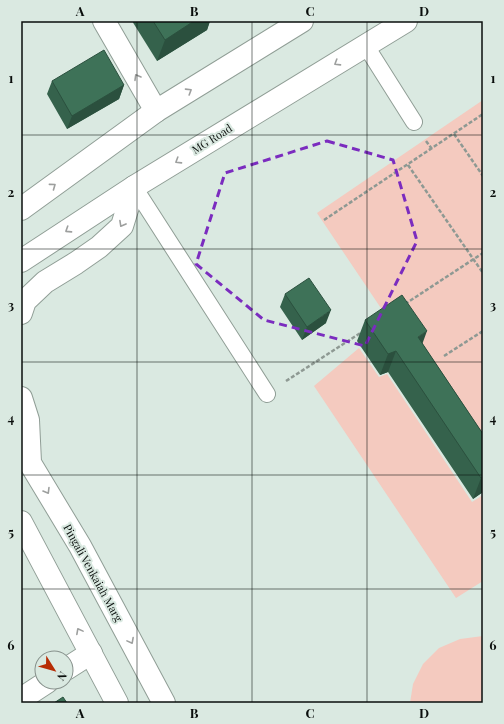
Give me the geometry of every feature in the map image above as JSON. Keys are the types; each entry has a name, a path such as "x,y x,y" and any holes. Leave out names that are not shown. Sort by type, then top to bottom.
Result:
{"street":[{"path":"104,21 156,111"},
{"path":"21,208 156,111 302,21"},
{"name":"MG Road","path":"21,261 134,187 406,21"},
{"path":"21,313 24,301 45,282 99,247 122,226 134,187"},
{"path":"21,398 28,420 25,454"},
{"name":"Pingali Venkaiah Marg","path":"25,454 80,546 164,703"},
{"path":"21,522 117,703"},
{"path":"74,665 90,654"},
{"path":"21,699 35,690"}],"lane":[{"path":"366,46 414,122"},
{"path":"134,187 267,394"}],"path":[{"path":"324,220 483,114"},
{"path":"454,134 483,176"},
{"path":"408,165 483,274"},
{"path":"400,307 483,253"},
{"path":"267,394 367,329"},
{"path":"444,356 483,331"}],"highlighted area":[{"path":"327,141 393,160 417,241 365,346 264,320 196,264 225,173"}],"shaded area":[{"path":"483,100 483,460 317,213"},
{"path":"359,348 379,377 387,374 472,502 483,495 483,581 456,598 314,386"},
{"path":"483,636 483,703 410,703 413,684 423,664 439,648 460,639"}],"building":[{"path":"153,21 194,21 165,40"},
{"path":"104,50 124,85 72,116 52,81"},
{"path":"309,278 331,310 307,327 285,294"},
{"path":"402,295 427,331 418,337 483,434 483,476 481,478 396,351 388,354 365,320"},
{"path":"63,697 67,703 54,703"}]}
